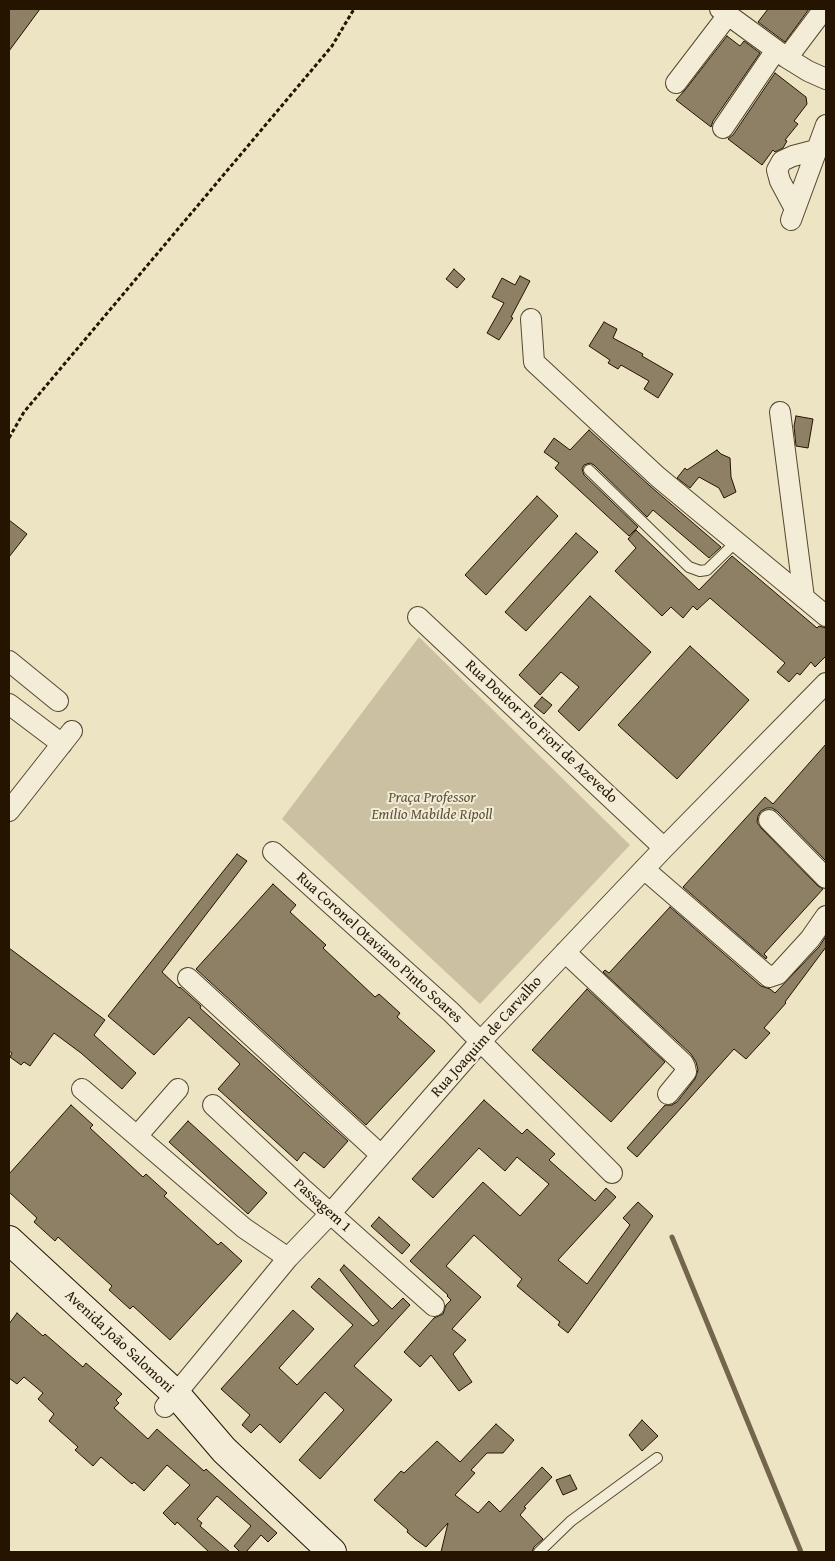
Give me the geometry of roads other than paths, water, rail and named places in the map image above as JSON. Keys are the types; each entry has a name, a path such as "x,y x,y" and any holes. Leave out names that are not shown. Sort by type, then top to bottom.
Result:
{"main road":[{"name":"Avenida João Salomoni","path":"9,1240 170,1401"},
{"name":"Avenida João Salomoni","path":"9,1261 170,1401 332,1552"}],"street":[{"path":"723,128 782,54 824,9"},
{"path":"676,83 731,13 782,54 808,72 826,79"},
{"path":"816,150 782,161 777,170 793,214 826,125"},
{"path":"531,319 534,362 658,477 826,616"},
{"path":"780,412 804,598"},
{"name":"Rua Doutor Pio Fiori de Azevedo","path":"418,617 664,848"},
{"path":"9,661 58,701"},
{"name":"Rua Joaquim de Carvalho","path":"170,1401 288,1258 330,1214 480,1042 664,848 826,683"},
{"path":"9,704 67,738 9,811"},
{"path":"769,820 826,878"},
{"name":"Rua Coronel Otaviano Pinto Soares","path":"273,852 451,1012 612,1173"},
{"path":"644,869 769,977 778,974 810,939 826,916"},
{"path":"565,952 683,1063 686,1072 668,1094"},
{"path":"188,978 381,1155"},
{"path":"82,1089 244,1228 288,1258"},
{"path":"137,1136 178,1089"},
{"name":"Passagem 1","path":"213,1105 330,1214 434,1306"}],"lane":[{"path":"589,470 689,567 700,571 707,570 736,542"},
{"path":"539,1552 571,1521 657,1458"}],"waterway":[{"path":"672,1237 801,1552"}],"park label":[{"name":"Praça Professor Emilio Mabilde Ripoll","path":"432,806"}]}
